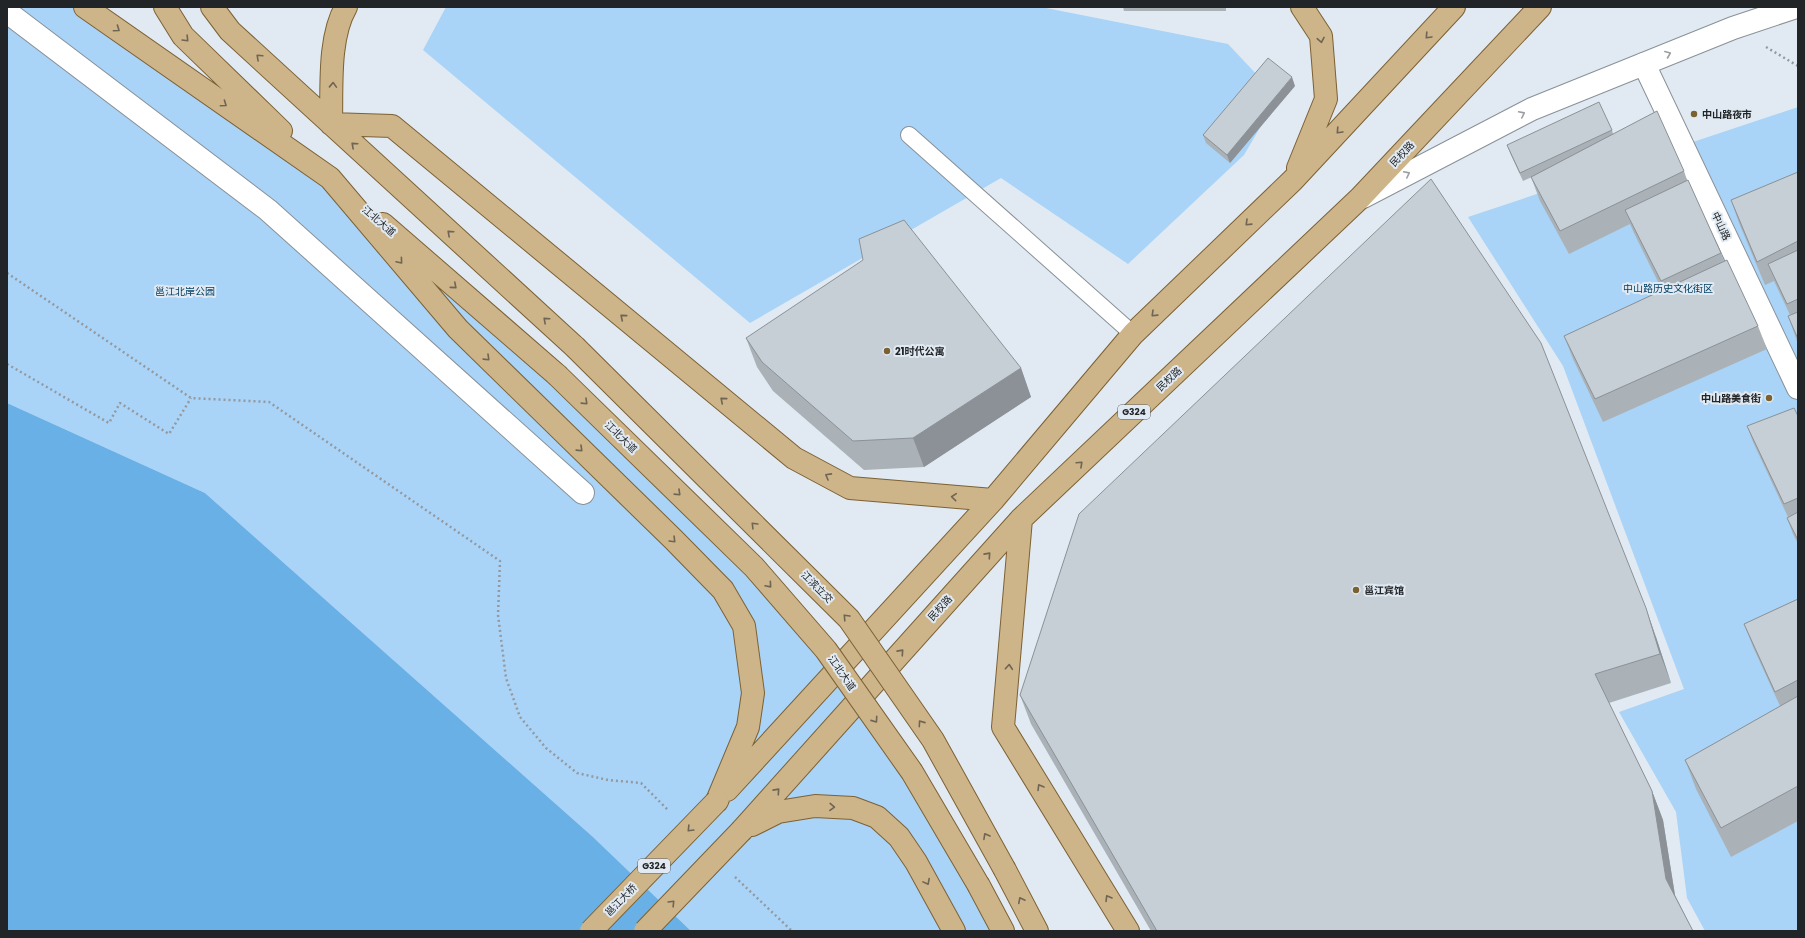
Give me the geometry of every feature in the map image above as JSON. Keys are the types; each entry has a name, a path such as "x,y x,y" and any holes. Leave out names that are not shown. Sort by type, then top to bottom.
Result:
{"main road":[{"path":"85,7 330,178 458,329 674,540 723,590 744,626 753,693 748,727 717,801"},
{"name":"江北大道","path":"165,7 183,36 330,178 557,375 754,567 826,650 912,772 979,886 1003,931"},
{"path":"212,7 230,31 331,124 392,126 794,458 850,488 993,500"},
{"path":"331,124 334,47 341,16 346,7"},
{"path":"1293,180 1326,99 1321,36 1302,7"},
{"name":"G324","path":"717,801 993,500 1133,334 1293,180 1454,7"},
{"name":"民权路","path":"742,830 1021,519 1360,198 1540,7"},
{"name":"江滨立交","path":"331,124 575,347 849,620 933,740 1006,870 1037,931"},
{"path":"1021,519 1004,727 1128,931"},
{"name":"邕江大桥","path":"591,931 717,801"},
{"path":"742,830 778,812 815,806 853,808 877,817 899,837 916,862 954,931"},
{"name":"G324","path":"645,931 742,830"}],"street":[{"path":"1360,198 1532,110 1733,28 1796,7"},
{"path":"7,12 268,210 583,493"},
{"name":"中山路","path":"1644,64 1798,388"}],"lane":[{"path":"909,135 1133,334"}],"path":[{"path":"7,273 191,398 269,402 500,561 498,615 506,678 520,717 546,748 577,773 608,780 641,783 674,816"},
{"path":"7,364 109,423 120,403 169,434 191,398"},
{"path":"730,871 792,931"}],"green space":[{"name":"邕江北岸公园","path":"7,7 85,7 330,178 557,375 826,650 1003,931 691,931 593,837 205,493 7,403"},
{"path":"446,7 1041,7 1228,44 1278,97 1244,155 1128,264 1001,178 750,323 423,50"},
{"name":"中山路历史文化街区","path":"1798,107 1798,931 1705,931 1687,898 1676,812 1619,712 1684,689 1563,366 1468,217"}],"shaded area":[{"path":"7,403 205,493 593,837 691,931 7,931"}],"building":[{"path":"1268,58 1292,77 1227,155 1203,135"},
{"path":"1599,102 1612,130 1520,173 1507,145"},
{"path":"1657,111 1684,171 1560,231 1531,177"},
{"path":"1798,172 1798,241 1757,262 1731,200"},
{"name":"邕江宾馆","path":"1431,179 1541,343 1646,608 1660,654 1595,674 1652,791 1666,879 1693,931 1157,931 1020,695 1079,514"},
{"path":"1688,180 1721,253 1661,281 1625,210"},
{"name":"21时代公寓","path":"904,220 1021,368 913,438 853,441 762,362 746,338 863,260 859,239"},
{"path":"1798,250 1798,299 1787,304 1768,264"},
{"path":"1727,260 1758,326 1595,399 1564,336"},
{"path":"1798,312 1798,339 1788,316"},
{"path":"1794,408 1798,416 1798,498 1784,504 1747,426"},
{"path":"1798,512 1798,540 1787,518"},
{"path":"1798,599 1798,680 1775,692 1744,624"},
{"path":"1798,696 1798,786 1721,828 1685,760"}],"place":[{"name":"中山路夜市","path":"1694,114"},
{"name":"21时代公寓","path":"887,351"},
{"name":"中山路美食街","path":"1769,398"},
{"name":"邕江宾馆","path":"1356,590"}]}
